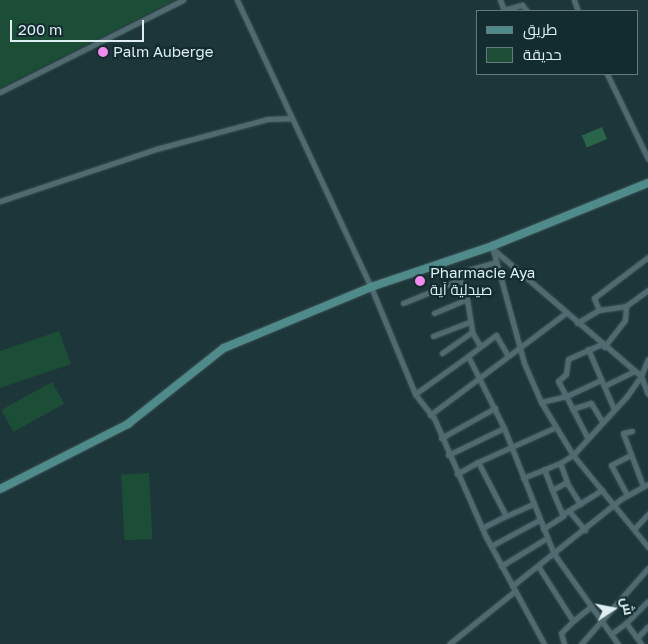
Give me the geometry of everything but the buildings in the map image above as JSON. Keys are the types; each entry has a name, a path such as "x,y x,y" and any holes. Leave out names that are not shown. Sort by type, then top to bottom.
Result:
{"street":[{"path":"0,92 183,0"},
{"path":"238,0 291,118 372,287 415,394 430,415 442,438 482,528 544,644"},
{"path":"574,0 575,10"},
{"path":"504,10 522,5 526,10"},
{"path":"607,75 648,159"},
{"path":"0,200 147,151 267,119 291,118"},
{"path":"0,488 128,424 221,349 372,287 493,248 648,183"},
{"path":"493,248 495,262 520,347 541,402 573,455 647,542"},
{"path":"493,248 603,346 635,371 644,372"},
{"path":"599,310 593,298 648,257"},
{"path":"480,346 472,332 468,299 460,279 461,272 495,262"},
{"path":"403,302 460,279"},
{"path":"577,323 599,310 626,306 648,290"},
{"path":"434,313 468,299"},
{"path":"587,437 558,381 566,374 567,361 588,350 603,346 626,320 626,306"},
{"path":"430,415 567,312"},
{"path":"433,336 470,322"},
{"path":"442,354 472,332"},
{"path":"415,394 497,335 508,356"},
{"path":"588,350 614,409"},
{"path":"468,356 481,376 504,428 510,448 554,554 589,608 618,644"},
{"path":"522,478 560,463 573,455 644,372 648,359"},
{"path":"604,386 635,371"},
{"path":"644,372 648,394"},
{"path":"541,402 566,396 601,380"},
{"path":"572,409 591,403 602,421"},
{"path":"442,438 494,408"},
{"path":"448,454 504,428"},
{"path":"457,474 478,462 556,428"},
{"path":"449,644 538,566 627,495 645,485 623,433 632,430"},
{"path":"627,495 611,465 631,454"},
{"path":"478,462 506,516"},
{"path":"560,463 567,483 580,504"},
{"path":"543,529 562,519 563,514 544,469"},
{"path":"552,490 567,483"},
{"path":"563,514 602,490"},
{"path":"482,528 533,504"},
{"path":"569,511 585,530"},
{"path":"634,529 648,514"},
{"path":"491,546 539,520"},
{"path":"502,566 547,538"},
{"path":"538,566 573,621"},
{"path":"581,644 648,568"},
{"path":"611,634 626,623 648,601"},
{"path":"564,644 561,633 589,608"},
{"path":"626,623 641,644"},
{"path":"637,638 648,626"}],"green space":[{"path":"0,0 175,0 0,88"},
{"path":"602,127 607,139 587,148 582,136"},
{"path":"59,331 71,364 0,388 0,351"},
{"path":"52,382 64,404 13,432 1,410"},
{"path":"149,473 152,539 124,540 121,474"}],"place":[{"name":"Palm Auberge","path":"103,52"},
{"name":"Pharmacie Aya صيدلية اَية","path":"420,281"}]}
